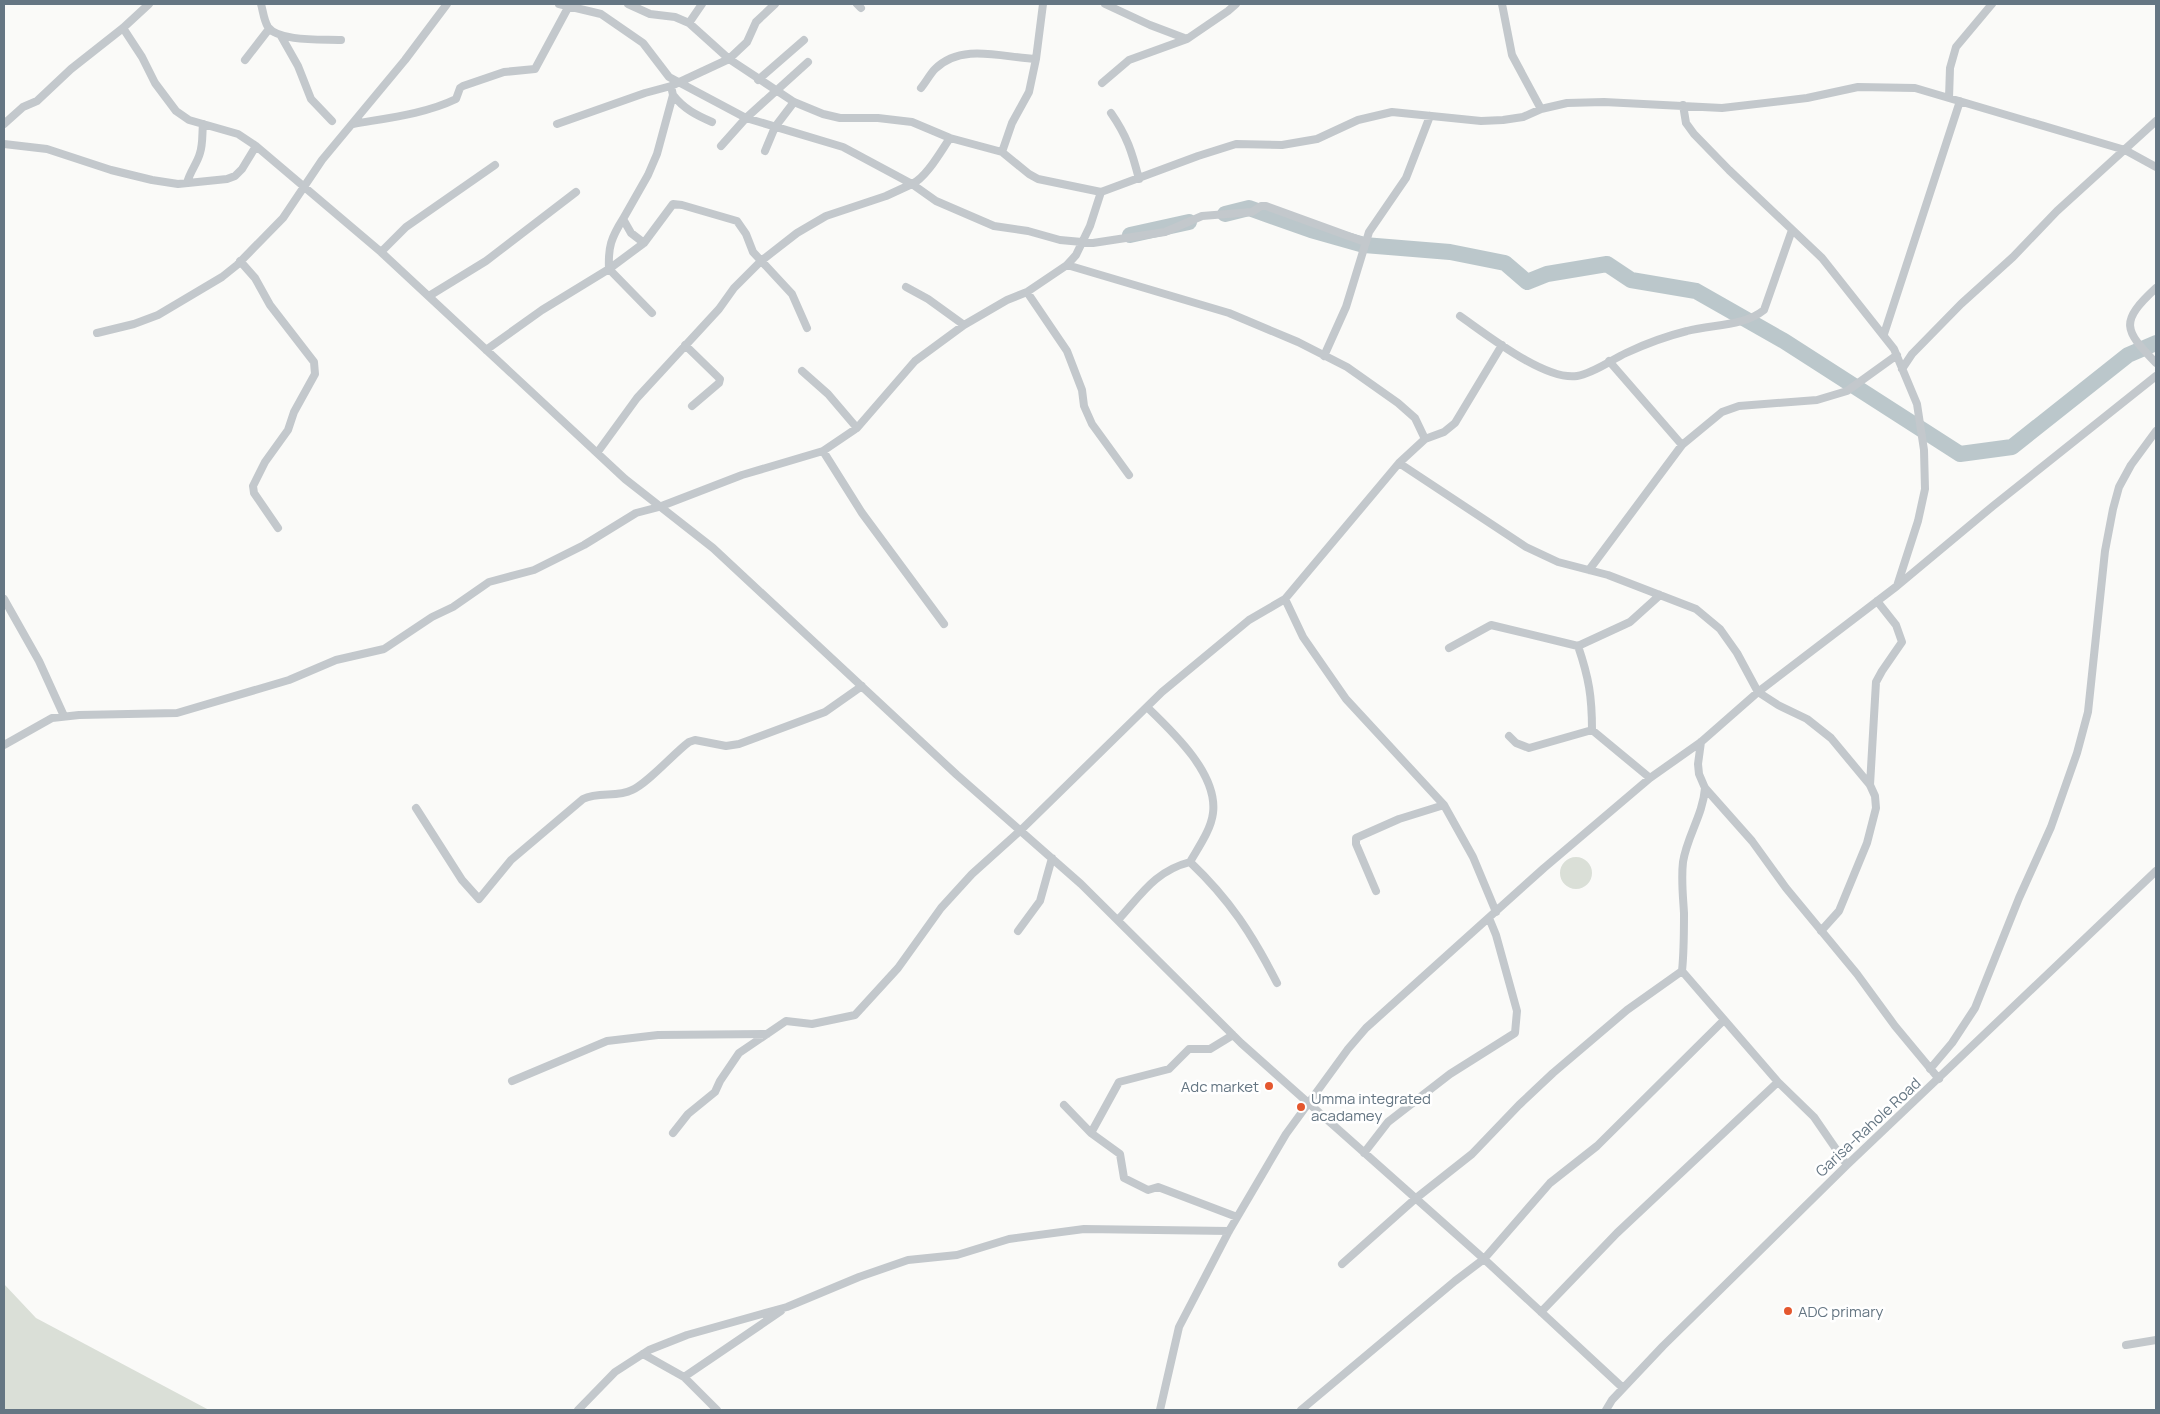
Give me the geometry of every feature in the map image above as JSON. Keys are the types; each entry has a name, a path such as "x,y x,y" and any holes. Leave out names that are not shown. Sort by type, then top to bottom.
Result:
{"street":[{"path":"4,124 23,107 37,101 71,69 123,28 149,4"},
{"path":"262,4 266,23 270,29 281,36 298,66 311,99 332,121"},
{"path":"97,333 134,324 158,315 222,276 240,261 283,218 322,160 405,60 447,4"},
{"path":"559,4 601,14 643,43 674,84 746,118 843,147 912,184 936,201 994,226 1028,231 1060,240 1094,243 1165,232 1202,216 1252,212 1261,206 1266,206 1365,242"},
{"path":"628,4 650,14 675,17 689,23 729,59 758,80 794,102 823,114 840,118 878,118 912,122 950,138 1002,152 1038,179 1101,192 1236,144 1282,145 1317,139 1358,120 1392,112 1481,121 1502,120 1523,117 1541,109 1568,104 1604,102 1722,108 1806,98 1858,87 1915,88 2125,150 2156,167"},
{"path":"689,23 702,4"},
{"path":"557,124 674,84 729,59 747,42 756,22 775,4"},
{"path":"1002,152 1012,123 1029,92 1036,59 1043,4"},
{"path":"1105,4 1150,25 1187,39"},
{"path":"1502,4 1512,55 1541,109"},
{"path":"1949,98 1950,68 1956,47 1992,4"},
{"path":"353,124 418,112 448,103 456,99 463,86 504,72 536,69 569,5"},
{"path":"1102,83 1129,60 1187,39 1231,5"},
{"path":"123,28 142,57 155,83 176,111 190,120 238,134 256,146 381,252 597,454 659,507 713,548 957,775 1081,884 1233,1034 1484,1259 1623,1388"},
{"path":"245,60 270,29"},
{"path":"281,36 341,40"},
{"path":"758,80 804,40"},
{"path":"921,88 935,69 948,59 982,52 1036,59"},
{"path":"721,146 746,118 808,62"},
{"path":"652,313 609,269 608,251 612,236 651,168 674,95 674,84"},
{"path":"674,95 681,104 694,114 712,122"},
{"path":"1884,334 1960,101"},
{"path":"765,151 775,127 794,102"},
{"path":"1683,105 1686,123 1694,134 1728,170 1822,258 1845,289 1884,334 1897,355 1917,404 1924,450 1925,489 1918,521 1897,586"},
{"path":"1111,113 1129,142 1139,179"},
{"path":"1324,356 1346,307 1365,242 1375,221 1406,178 1430,116"},
{"path":"1902,369 1912,354 1961,304 2156,121"},
{"path":"187,183 190,170 200,155 203,124"},
{"path":"597,454 637,398 719,309 734,288 761,260 797,233 826,216 886,196 917,182 950,138"},
{"path":"4,144 47,149 112,170 178,184 226,179 235,176 242,169 256,146"},
{"path":"381,252 406,227 495,166"},
{"path":"429,296 486,261 576,192"},
{"path":"4,745 41,723 64,716 177,713 289,680 336,660 384,650 432,617 454,607 489,582 534,570 584,545 636,512 659,507 742,475 823,451 857,428 915,361 964,325 1007,300 1027,292 1067,265 1076,255 1090,226 1101,192"},
{"path":"486,350 542,310 609,269 644,243 673,204 737,221 743,227 753,252 792,294 807,328"},
{"path":"623,219 631,233 644,243"},
{"path":"1460,316 1532,363 1571,376 1583,374 1628,352 1686,331 1736,322 1759,314 1764,310 1792,230"},
{"path":"240,261 255,278 270,305 314,362 316,370 294,412 288,430 265,462 253,486 254,493 278,528"},
{"path":"1067,265 1229,313 1347,367 1398,403 1414,418 1425,438"},
{"path":"906,287 928,299 964,325"},
{"path":"2156,288 2133,312 2131,319 2131,334 2134,340 2156,363"},
{"path":"1027,292 1067,351 1082,390 1084,406 1092,424 1129,476"},
{"path":"685,345 720,379 719,383 692,406"},
{"path":"673,1133 688,1114 715,1092 720,1081 739,1053 786,1021 812,1024 855,1015 898,968 941,908 972,874 1021,830 1147,708 1248,620 1285,599 1399,463 1425,438 1444,432 1454,423 1502,345"},
{"path":"1589,570 1682,445 1722,412 1739,406 1817,400 1847,390 1897,355"},
{"path":"1609,361 1682,445"},
{"path":"802,371 828,394 857,428"},
{"path":"1160,1410 1179,1327 1229,1230 1286,1134 1348,1049 1366,1028 1544,868 1650,778 1701,742 1758,692 1877,602 2156,376"},
{"path":"1930,1069 1952,1044 1975,1008 2018,898 2051,826 2077,753 2088,712 2105,551 2113,509 2119,488 2131,465 2156,431"},
{"path":"823,451 862,513 944,624"},
{"path":"1399,463 1526,547 1558,562 1608,575 1696,609 1720,629 1737,653 1758,692 1820,728 1870,784 1875,796 1876,808 1866,843 1839,911 1821,931"},
{"path":"1449,648 1491,625 1578,646 1630,622 1660,595"},
{"path":"4,599 39,661 64,716"},
{"path":"1285,599 1303,637 1346,699 1444,805 1472,857 1496,912"},
{"path":"1870,784 1876,682 1902,642 1896,624 1877,602"},
{"path":"1578,646 1589,678 1592,702 1592,730"},
{"path":"416,808 462,880 479,899 512,860 583,799 593,794 616,794 634,790 689,742 695,740 726,746 739,744 825,712 862,686"},
{"path":"1118,920 1161,873 1173,866 1190,862 1213,815 1213,801 1209,786 1194,759 1176,735 1147,708"},
{"path":"1509,736 1516,743 1529,748 1592,730"},
{"path":"1592,730 1650,778"},
{"path":"1701,742 1698,764 1699,774 1705,788 1752,841 1821,931 1857,974 1895,1026 1939,1079"},
{"path":"1705,788 1701,811 1687,843 1683,862 1685,942 1682,971 1778,1082 1814,1117 1847,1165"},
{"path":"1376,891 1356,844 1356,838 1399,818 1444,805"},
{"path":"1018,931 1040,901 1052,858"},
{"path":"1190,862 1223,896 1252,935 1277,983"},
{"name":"Garisa-Rahole Road","path":"1606,1410 1623,1388 1847,1165 2156,871"},
{"path":"1364,1153 1388,1122 1450,1074 1515,1033 1517,1011 1496,935 1489,918"},
{"path":"1342,1264 1415,1199 1472,1154 1519,1104 1553,1073 1627,1010 1682,971"},
{"path":"1301,1410 1484,1259 1550,1183 1597,1146 1724,1020"},
{"path":"512,1081 607,1041 658,1035 767,1034"},
{"path":"1091,1133 1119,1082 1169,1069 1189,1048 1210,1048 1233,1034"},
{"path":"1541,1312 1618,1233 1778,1082"},
{"path":"1064,1105 1091,1133 1120,1154 1124,1178 1148,1190 1158,1187 1237,1217"},
{"path":"578,1410 615,1372 643,1354 687,1334 787,1307 859,1277 908,1260 957,1255 1009,1239 1084,1229 1229,1230"},
{"path":"684,1377 787,1307"},
{"path":"2126,1345 2156,1340"},
{"path":"643,1354 684,1377 717,1410"}],"shaded area":[{"path":"1576,857 1582,858 1587,862 1591,867 1591,879 1587,884 1582,888 1576,889 1570,888 1565,884 1561,879 1560,873 1561,867 1565,862 1570,858"},
{"path":"4,1284 36,1318 209,1410 4,1410"}],"waterway":[{"path":"1225,214 1249,208 1311,230 1364,245 1450,252 1505,263 1527,282 1547,274 1607,264 1631,280 1696,291 1784,341 1960,454 2012,447 2128,355 2156,343"},
{"path":"1130,235 1189,222"}],"place":[{"name":"Adc market","path":"1269,1086"},
{"name":"Umma integrated acadamey","path":"1301,1107"},
{"name":"ADC primary","path":"1788,1311"}]}
